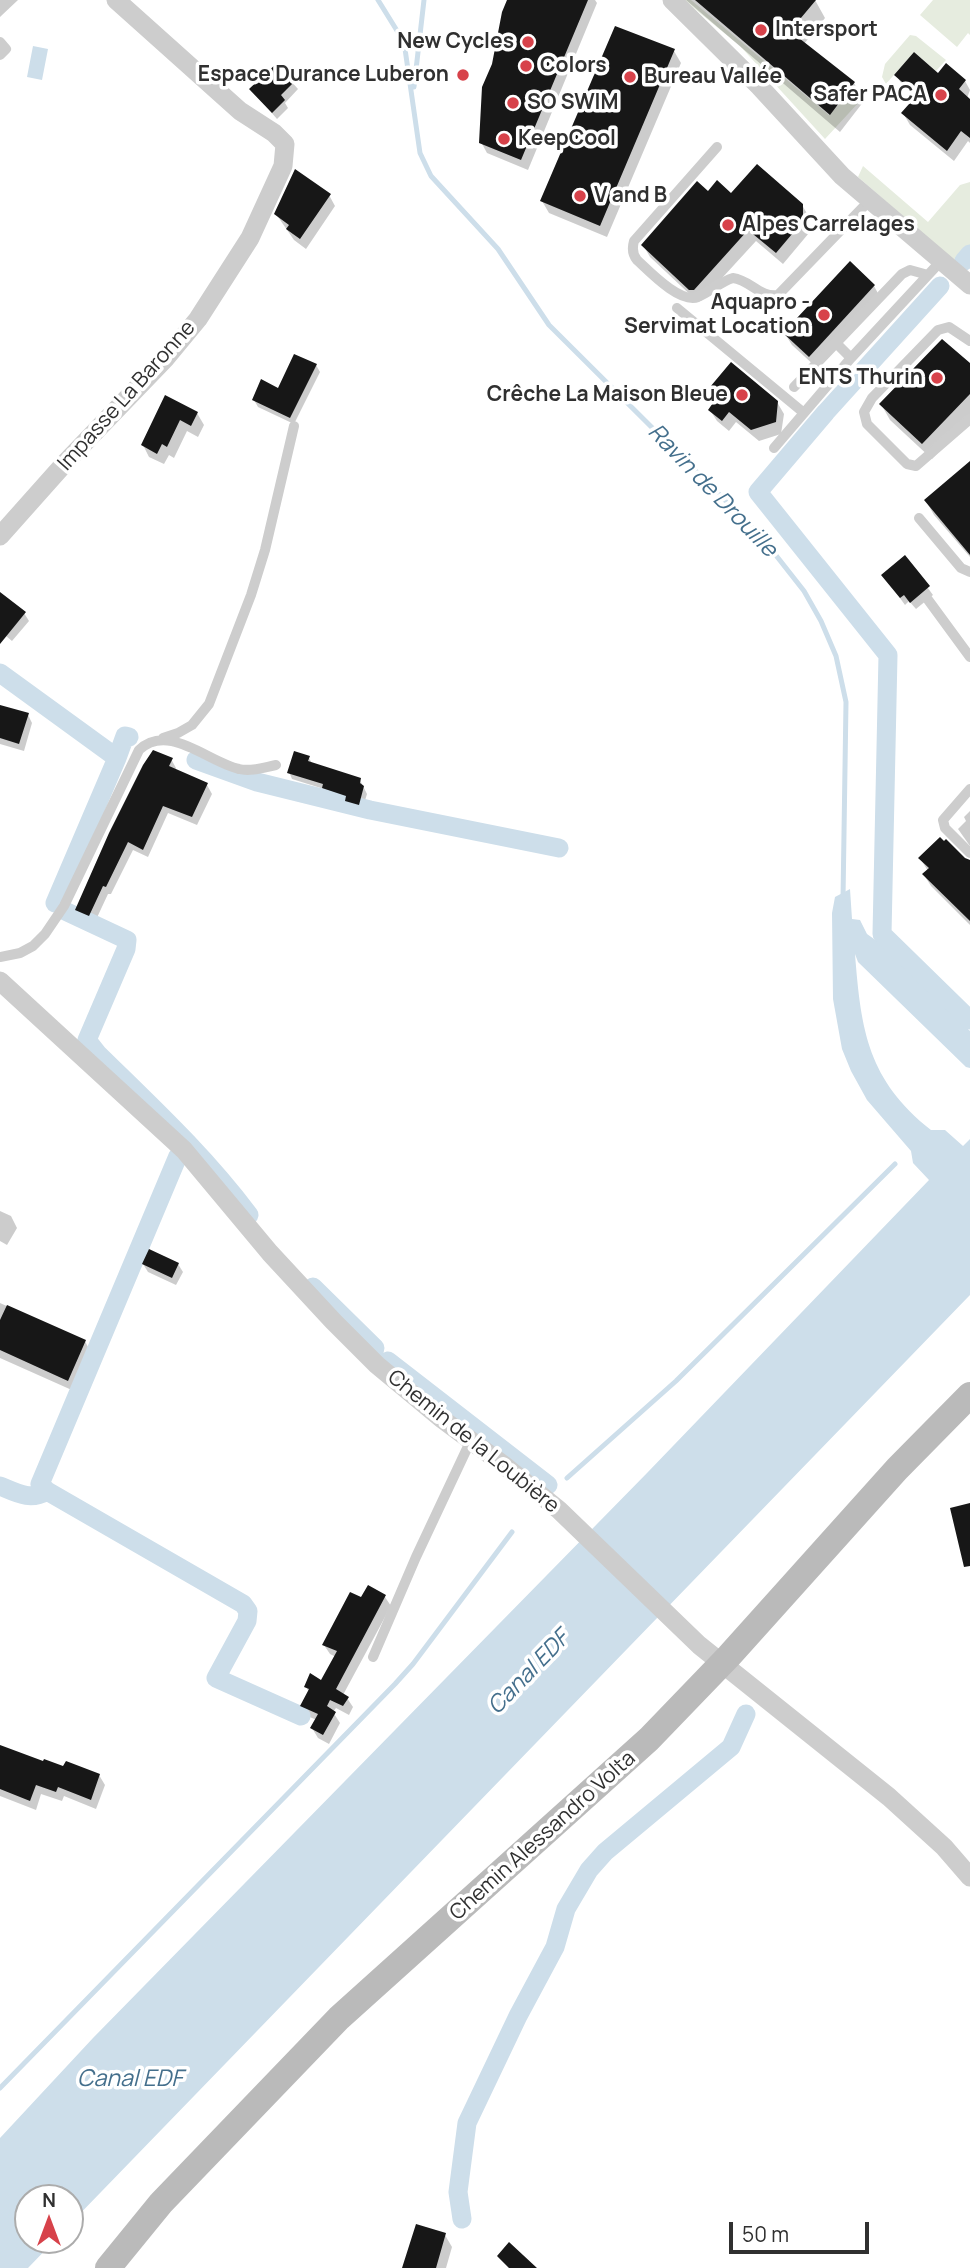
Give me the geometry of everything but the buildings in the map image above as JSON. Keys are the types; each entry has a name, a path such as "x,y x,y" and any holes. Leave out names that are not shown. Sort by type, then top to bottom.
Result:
{"main road":[{"name":"Chemin Alessandro Volta","path":"108,2268 170,2193 339,2018 639,1748 722,1664 897,1469 970,1395"}],"street":[{"name":"Impasse La Baronne","path":"0,536 65,463 165,359 198,319 250,238 284,166 285,144 274,133 240,111 116,0"},
{"path":"672,0 934,268 970,285"},
{"name":"Chemin de la Loubière","path":"0,981 184,1150 270,1253 351,1339 402,1387 559,1510 699,1645 910,1815 944,1847 970,1877"}],"lane":[{"path":"0,43 6,48 0,55"},
{"path":"717,147 634,241 633,246 637,260 669,288 687,298 699,297 733,278 745,281 764,294 778,295 870,200"},
{"path":"794,387 905,271 934,268"},
{"path":"774,448 851,358 934,268"},
{"path":"677,307 804,413"},
{"path":"970,341 949,327 938,330 872,398 864,412 867,424 904,461 916,466 970,419"},
{"path":"836,343 851,358"},
{"path":"0,957 20,953 33,946 64,906 138,750 145,743 178,733 192,725 209,704 258,572 294,426"},
{"path":"919,518 961,568 970,572"},
{"path":"926,597 970,657"},
{"path":"152,741 167,740 178,743 240,769 276,765"},
{"path":"970,789 943,820 945,828 970,853"},
{"path":"373,1657 415,1557 471,1440"}],"shaded area":[{"path":"684,0 691,0 829,115 857,86 860,101 825,139 740,46"},
{"path":"933,0 970,0 970,35 968,33 957,47 920,15"},
{"path":"910,35 916,36 946,60 936,71 914,52 886,84 882,77 885,64"},
{"path":"863,166 928,222 960,185 970,182 970,267 965,270 858,177"},
{"path":"938,280 948,290 834,415 824,404"}],"water":[{"path":"33,46 48,49 42,80 27,77"},
{"name":"Canal EDF","path":"850,889 852,919 860,920 867,934 881,944 970,1031 970,1068 858,962 855,954 865,1030 881,1073 893,1092 931,1130 945,1130 963,1146 970,1139 970,1295 84,2210 84,2184 14,2184 14,2254 42,2254 28,2268 0,2268 0,2138 93,2038 647,1473 929,1180 913,1163 911,1151 867,1100 842,1049 833,999 832,913 835,897"}],"waterway":[{"name":"Ravin de Drouille","path":"378,0 404,42 420,153 431,176 498,249 549,325 760,535 804,591 821,621 836,656 846,702 843,899"},
{"path":"414,87 424,0"},
{"path":"964,261 970,254"},
{"path":"940,286 758,492 888,655 882,934 970,1020"},
{"path":"0,673 117,758 125,736 129,737"},
{"path":"55,903 117,758"},
{"path":"196,760 257,782 370,810 559,848"},
{"path":"65,911 127,940 126,949 87,1040 195,1151 249,1215"},
{"path":"47,1491 40,1484 178,1156"},
{"path":"567,1478 676,1381 895,1164"},
{"path":"313,1287 375,1348"},
{"path":"388,1361 548,1485"},
{"path":"0,1486 29,1496 47,1491 243,1604 248,1611 247,1621 216,1678 301,1716"},
{"path":"0,2088 395,1684 512,1532"},
{"path":"462,2219 458,2192 467,2123 518,2016 555,1947 566,1909 589,1870 605,1852 731,1747 746,1714"}],"place":[{"name":"Intersport","path":"761,30"},
{"name":"New Cycles","path":"528,42"},
{"name":"Colors","path":"526,66"},
{"name":"Espace Durance Luberon","path":"463,75"},
{"name":"Bureau Vallée","path":"630,77"},
{"name":"Safer PACA","path":"941,95"},
{"name":"SO SWIM","path":"513,103"},
{"name":"KeepCool","path":"504,139"},
{"name":"V and B","path":"580,196"},
{"name":"Alpes Carrelages","path":"728,225"},
{"name":"Aquapro - Servimat Location","path":"824,315"},
{"name":"ENTS Thurin","path":"937,378"},
{"name":"Crêche La Maison Bleue","path":"742,395"}]}
